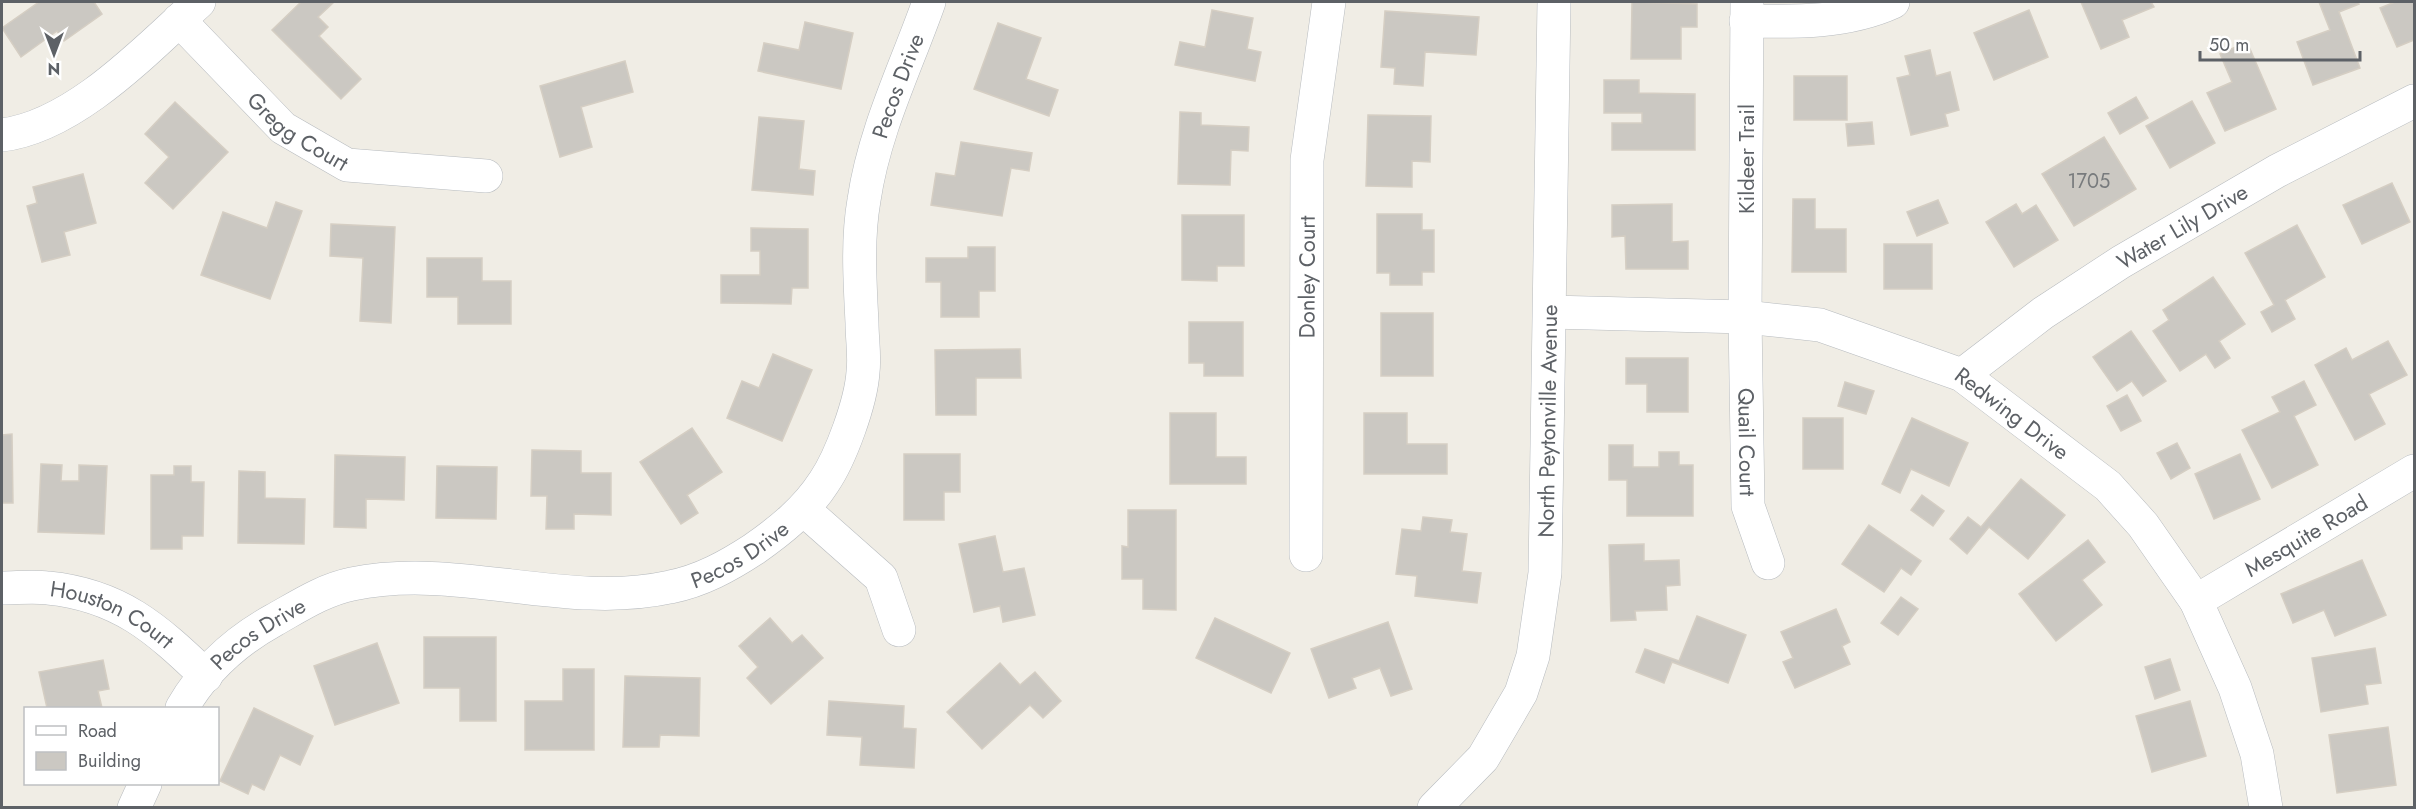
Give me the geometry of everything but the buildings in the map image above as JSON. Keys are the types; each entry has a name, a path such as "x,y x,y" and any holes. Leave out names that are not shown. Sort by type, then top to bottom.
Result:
{"street":[{"name":"Pecos Drive","path":"183,707 225,654 254,631 314,597 351,585 434,578 568,592 640,592 672,587 702,578 732,564 782,530 803,509 825,481 838,454 857,402 864,372 860,274 863,204 869,168 929,2"},
{"name":"Donley Court","path":"1306,555 1307,159 1329,2"},
{"name":"North Peytonville Avenue","path":"1434,807 1483,758 1521,693 1533,656 1545,573 1551,312 1554,2"},
{"path":"1747,11 1806,22 1833,19 1893,2"},
{"path":"2,135 43,124 99,91 189,11"},
{"name":"Gregg Court","path":"189,11 283,128 347,165 486,176"},
{"name":"Kildeer Trail","path":"1745,317 1747,11"},
{"name":"Water Lily Drive","path":"1962,375 2043,313 2121,262 2277,171 2415,101"},
{"name":"Redwing Drive","path":"1551,312 1745,317 1820,325 1962,375 2108,486 2143,525 2196,601 2235,688 2257,754 2266,807"},
{"name":"Quail Court","path":"1745,317 1748,506 1768,563"},
{"name":"Mesquite Road","path":"2196,601 2415,471"},
{"path":"803,509 881,578 899,630"},
{"name":"Houston Court","path":"2,588 46,587 82,594 114,605 138,617 164,635 206,675"},
{"path":"134,807 144,785"}]}
